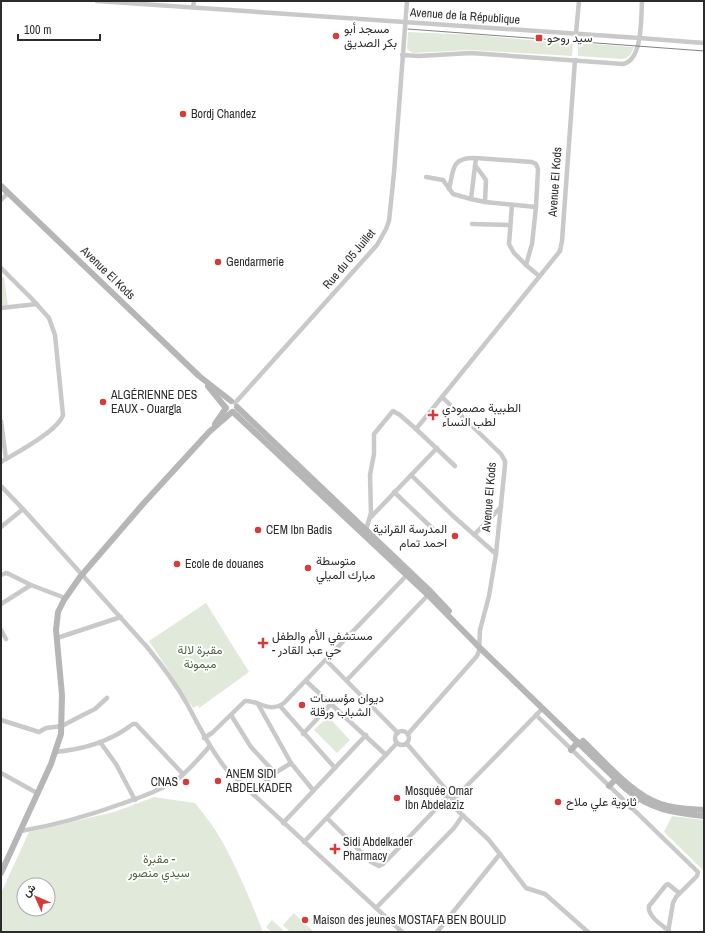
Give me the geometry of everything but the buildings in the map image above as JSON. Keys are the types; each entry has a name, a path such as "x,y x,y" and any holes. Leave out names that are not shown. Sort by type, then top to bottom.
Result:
{"main road":[{"name":"Avenue El Kods","path":"1,186 199,376 234,407 408,573 479,644"},
{"name":"Avenue El Kods","path":"199,376 226,408"},
{"path":"1,873 56,752 60,738 62,726 62,695 56,620 58,612 65,598 82,574 143,504 234,407 227,403 226,408 209,432"},
{"name":"Avenue El Kods","path":"408,573 428,595 479,644"},
{"path":"479,644 616,779 638,798 652,806 667,811 704,816"},
{"path":"479,644 637,791 648,799 668,806 704,810"},
{"path":"571,750 578,742"},
{"path":"609,786 616,779"},
{"path":"630,807 638,798"}],"street":[{"name":"Avenue de la République","path":"97,1 704,43"},
{"path":"193,7 194,1"},
{"name":"Rue du 05 Juillet","path":"234,407 377,244 386,229 389,221 394,174 407,1"},
{"path":"576,33 579,1"},
{"path":"402,55 419,56 471,53 624,64 628,63 634,58 636,52 639,38 642,1"},
{"name":"Avenue El Kods","path":"479,644 480,630 489,596 496,554 505,465 504,458 442,397 560,251 575,60"},
{"path":"450,189 455,165 459,160 476,158 532,162 536,164 538,169 536,207 532,244 526,266"},
{"path":"471,199 476,158"},
{"path":"475,165 486,180 485,202"},
{"path":"426,177 443,180 453,194 471,199 485,202 536,207"},
{"path":"1,200 8,193"},
{"path":"512,205 509,244 514,253 526,266 539,276"},
{"path":"472,224 510,225"},
{"path":"1,268 49,318 55,335 62,415 58,424 50,431 1,462"},
{"path":"1,308 37,304"},
{"path":"416,429 442,397"},
{"path":"366,533 371,517 370,474 376,431 393,411 416,429 455,466"},
{"path":"1,421 6,459"},
{"path":"371,517 437,448"},
{"path":"411,475 452,515 496,554"},
{"path":"1,486 121,617 161,664 185,701 204,738 227,770 402,932"},
{"path":"394,492 432,528"},
{"path":"474,535 501,507"},
{"path":"1,527 23,509"},
{"path":"1,575 6,573 9,574 31,585 65,598"},
{"path":"204,738 212,733 245,700 270,707 280,706 306,681 408,573"},
{"path":"1,604 31,585"},
{"path":"347,680 428,595"},
{"path":"57,638 121,617"},
{"path":"1,630 6,639"},
{"path":"407,744 409,737 408,734 476,656 479,644"},
{"path":"326,660 398,733"},
{"path":"306,681 386,755"},
{"path":"1,720 36,732 41,732 46,728 62,726 95,709 107,698"},
{"path":"258,704 291,763 313,790"},
{"path":"303,734 331,704"},
{"path":"280,706 303,734 335,768"},
{"path":"453,800 543,708"},
{"path":"231,715 251,747 275,773"},
{"path":"536,715 698,872 697,876 679,894 673,903 668,932"},
{"path":"56,752 75,750 100,742 113,737 133,724 136,724 183,774"},
{"path":"398,733 405,732 408,734"},
{"path":"304,842 397,743 396,740 398,733"},
{"path":"283,823 366,735"},
{"path":"100,742 116,764 135,800"},
{"path":"397,743 400,745 407,744"},
{"path":"407,744 450,794 456,809 488,839 526,888 545,894 584,931"},
{"path":"20,831 70,821 135,800 167,785 183,774 210,747"},
{"path":"253,794 275,773 291,763"},
{"path":"1,772 38,793"},
{"path":"327,818 371,862 379,866 392,856 450,794"},
{"path":"376,908 454,828 463,816"},
{"path":"437,932 500,854"},
{"path":"668,932 650,914 648,906 668,884 679,894"}],"green space":[{"path":"408,32 476,35 573,44 572,56 470,50 413,53 407,49"},
{"path":"578,43 634,47 629,57 622,59 578,56"},
{"path":"4,277 8,306 1,306 1,278"},
{"name":"مقبرة لالة ميمونة","path":"206,603 249,672 199,708 198,705 193,708 149,641"},
{"path":"328,717 350,740 337,753 314,730"},
{"name":"مقبرة - سيدي منصور","path":"154,797 195,803 214,828 235,865 263,932 1,932 1,893 29,832 114,812"},
{"path":"672,816 704,820 704,871 664,832"},
{"path":"294,913 314,932 290,932 283,925"},
{"path":"272,920 283,930 281,932 271,932 266,927"}],"tram line":[{"path":"408,29 704,51"}],"place":[{"name":"مسجد أبو بكر الصديق","path":"336,36"},
{"name":"سيد روحو","path":"539,38"},
{"name":"Bordj Chandez","path":"183,114"},
{"name":"Gendarmerie","path":"218,262"},
{"name":"ALGÉRIENNE DES EAUX - Ouargla","path":"103,402"},
{"name":"الطبيبة مصمودي لطب النساء","path":"433,415"},
{"name":"CEM Ibn Badis","path":"258,530"},
{"name":"المدرسة القرانية احمد تمام","path":"455,536"},
{"name":"Ecole de douanes","path":"177,564"},
{"name":"متوسطة مبارك الميلي","path":"308,568"},
{"name":"مستشفي الأم والطفل - حي عبد القادر","path":"263,643"},
{"name":"ديوان مؤسسات الشباب ورقلة","path":"302,705"},
{"name":"ANEM SIDI ABDELKADER","path":"218,781"},
{"name":"CNAS","path":"186,782"},
{"name":"Mosquée Omar Ibn Abdelaziz","path":"397,798"},
{"name":"ثانوية علي ملاح","path":"558,802"},
{"name":"Sidi Abdelkader Pharmacy","path":"335,849"},
{"name":"Maison des jeunes MOSTAFA BEN BOULID","path":"305,920"}]}
